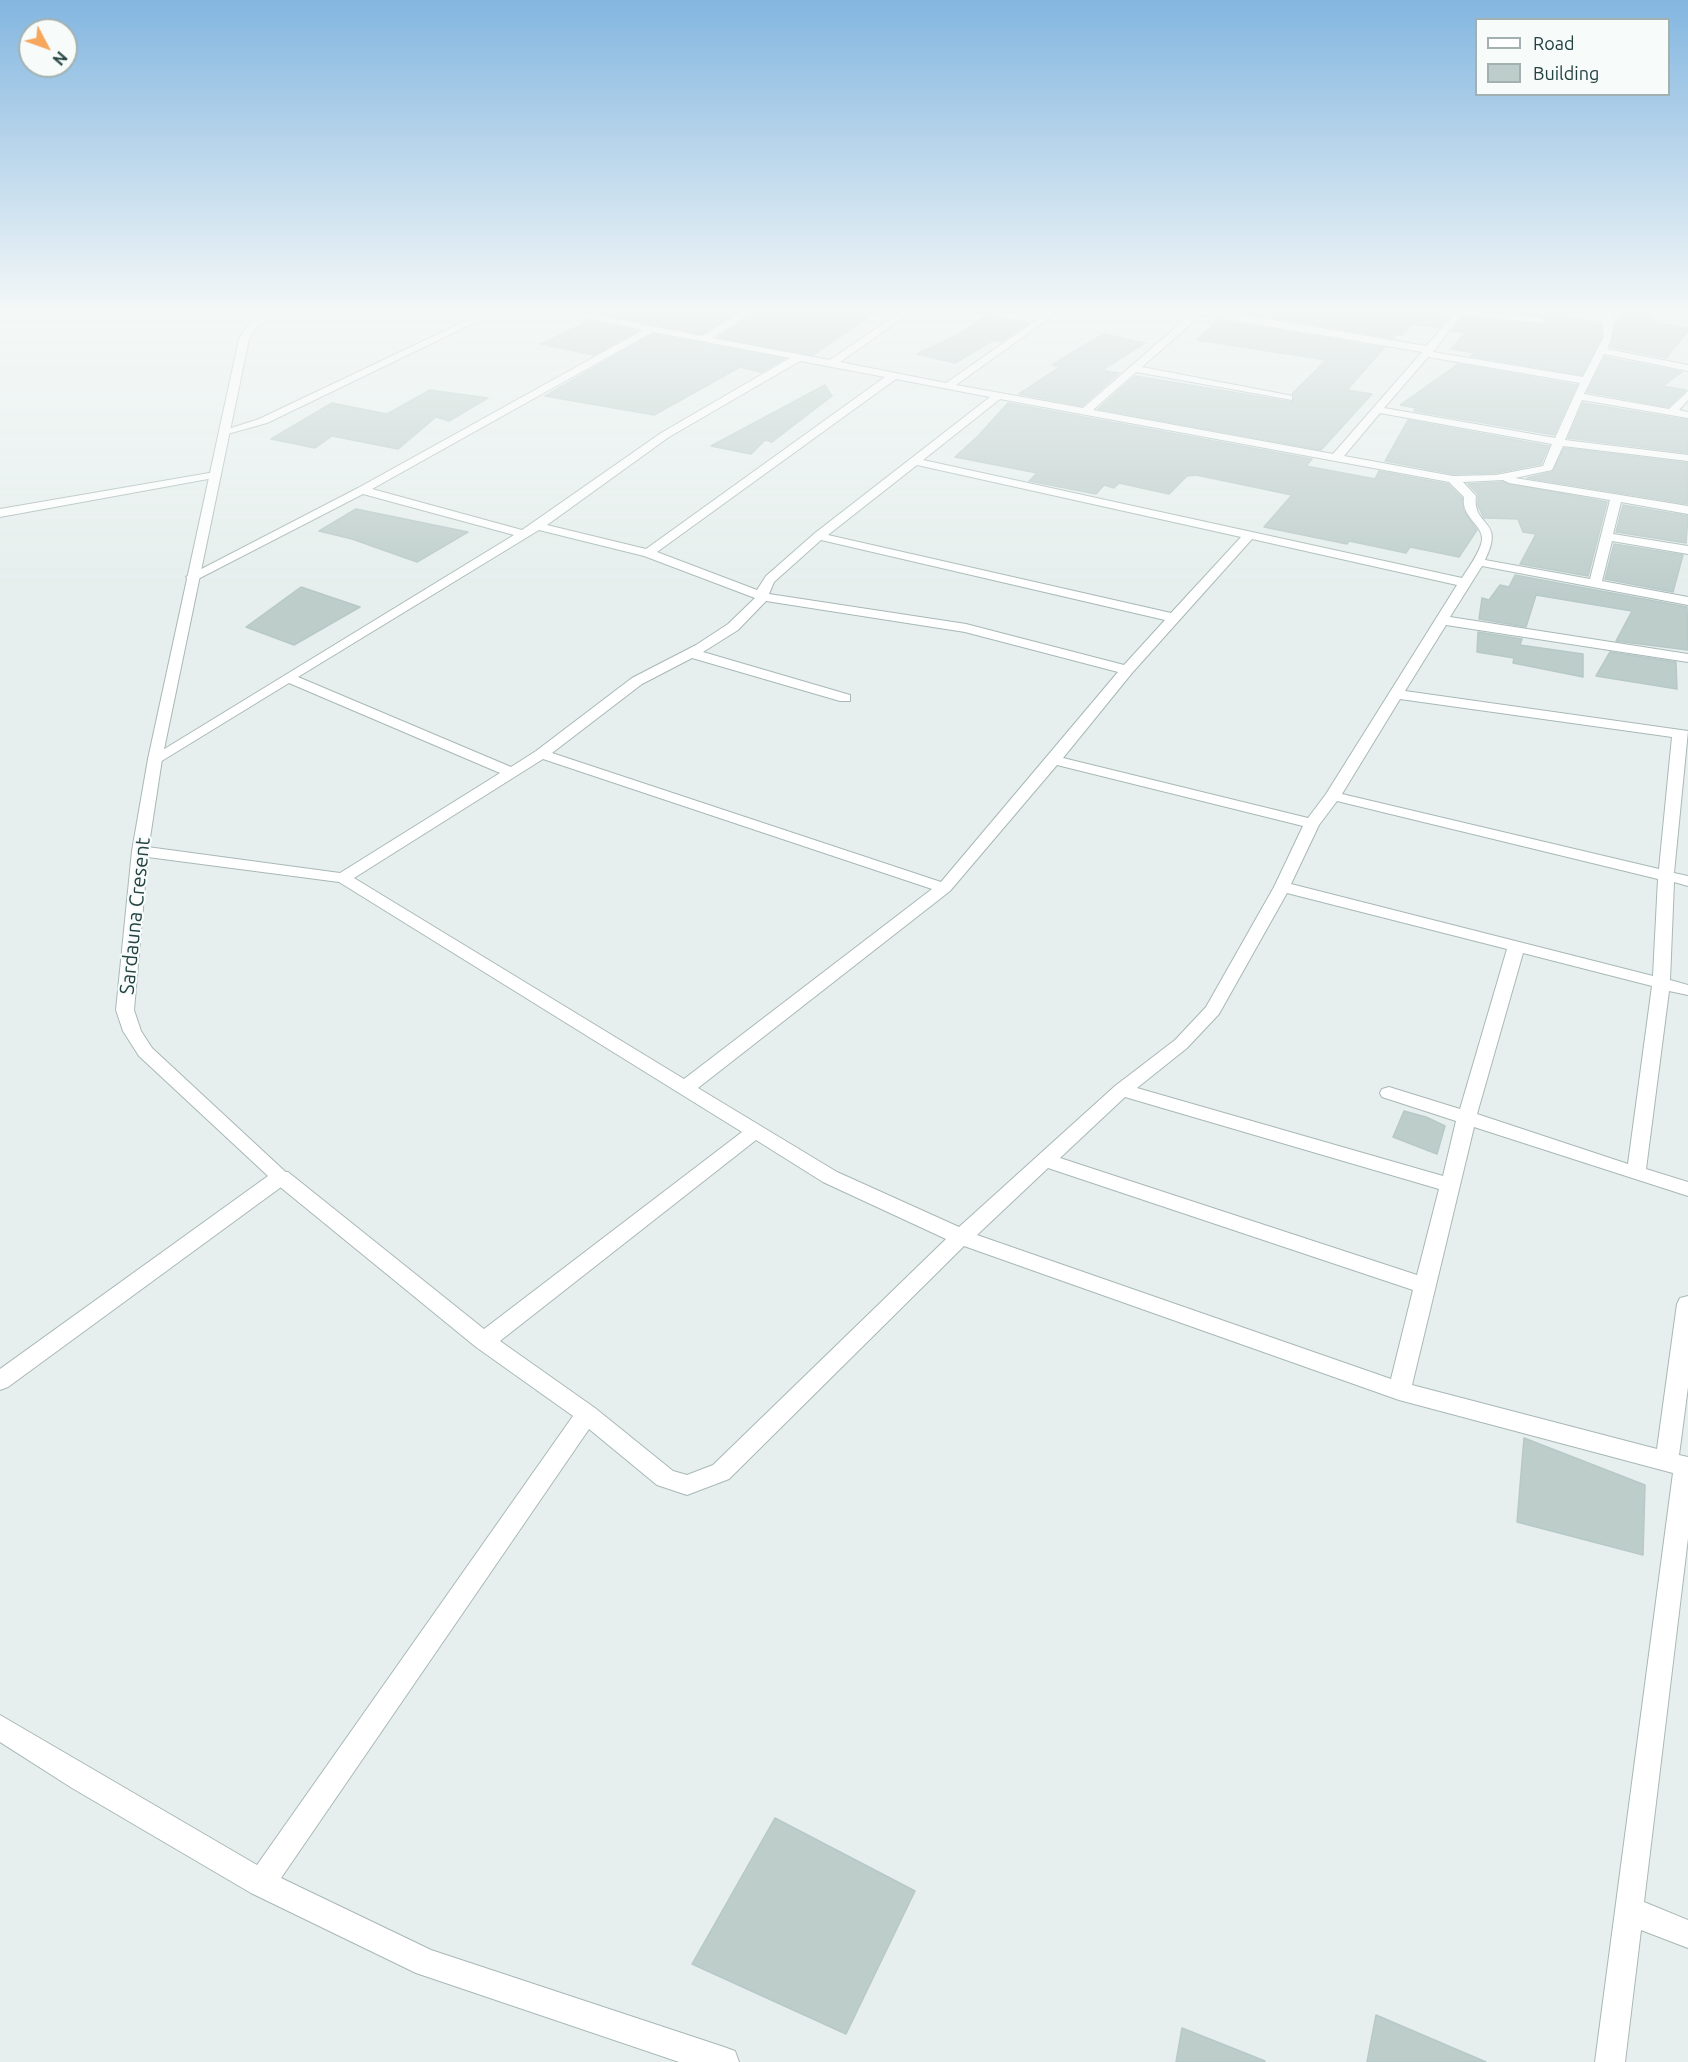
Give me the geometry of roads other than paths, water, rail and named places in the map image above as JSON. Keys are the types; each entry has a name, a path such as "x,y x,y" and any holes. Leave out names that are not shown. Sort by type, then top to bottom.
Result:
{"street":[{"name":"Sardauna Cresent","path":"230,403 155,759 140,851 125,1010 132,1031 145,1052 280,1177 484,1341 587,1414 665,1478 687,1485 720,1472 961,1237 1122,1090 1181,1044 1213,1010 1282,887 1312,824 1333,796 1479,562 1488,538 1471,512 1468,504 1470,496 1453,479"},
{"path":"224,432 263,421 300,403"},
{"path":"192,578 362,490 518,403"},
{"path":"155,759 537,526 664,435 719,403"},
{"path":"648,553 856,403"},
{"path":"343,878 541,754 637,681 733,627 763,597 763,589 770,579 819,536 989,403"},
{"path":"1037,403 1453,479 1496,478 1548,468 1575,403"},
{"path":"1085,412 1095,403"},
{"path":"1335,459 1384,403"},
{"path":"1620,403 1688,415"},
{"path":"1672,412 1680,403"},
{"path":"1378,410 1557,442 1688,458"},
{"path":"914,460 1465,583"},
{"path":"0,513 214,475"},
{"path":"1496,478 1616,500 1688,510"},
{"path":"362,490 524,534"},
{"path":"1595,584 1616,500"},
{"path":"537,526 648,553 763,597 880,613 966,628 1127,670"},
{"path":"684,1089 944,888 1054,760 1127,670 1249,535"},
{"path":"819,536 1174,618"},
{"path":"1607,537 1688,550"},
{"path":"1479,562 1688,601"},
{"path":"1442,620 1688,658"},
{"path":"690,653 845,698"},
{"path":"288,678 511,772"},
{"path":"1397,694 1684,735 1680,810 1666,876 1661,985 1636,1174"},
{"path":"541,754 944,888"},
{"path":"1054,760 1312,824"},
{"path":"1333,796 1688,881"},
{"path":"140,851 343,878 830,1177 961,1237 1400,1390 1680,1465"},
{"path":"1282,887 1688,990"},
{"path":"1400,1390 1467,1117 1516,947"},
{"path":"1122,1090 1450,1185"},
{"path":"1389,1093 1688,1189"},
{"path":"484,1341 754,1132"},
{"path":"1045,1160 1425,1286"},
{"path":"0,1381 280,1177"},
{"path":"1610,2062 1680,1465 1688,1304"},
{"path":"261,1883 587,1414"},
{"path":"0,1727 82,1779 261,1883 426,1963 724,2062"},
{"path":"1628,1910 1688,1934"}]}
